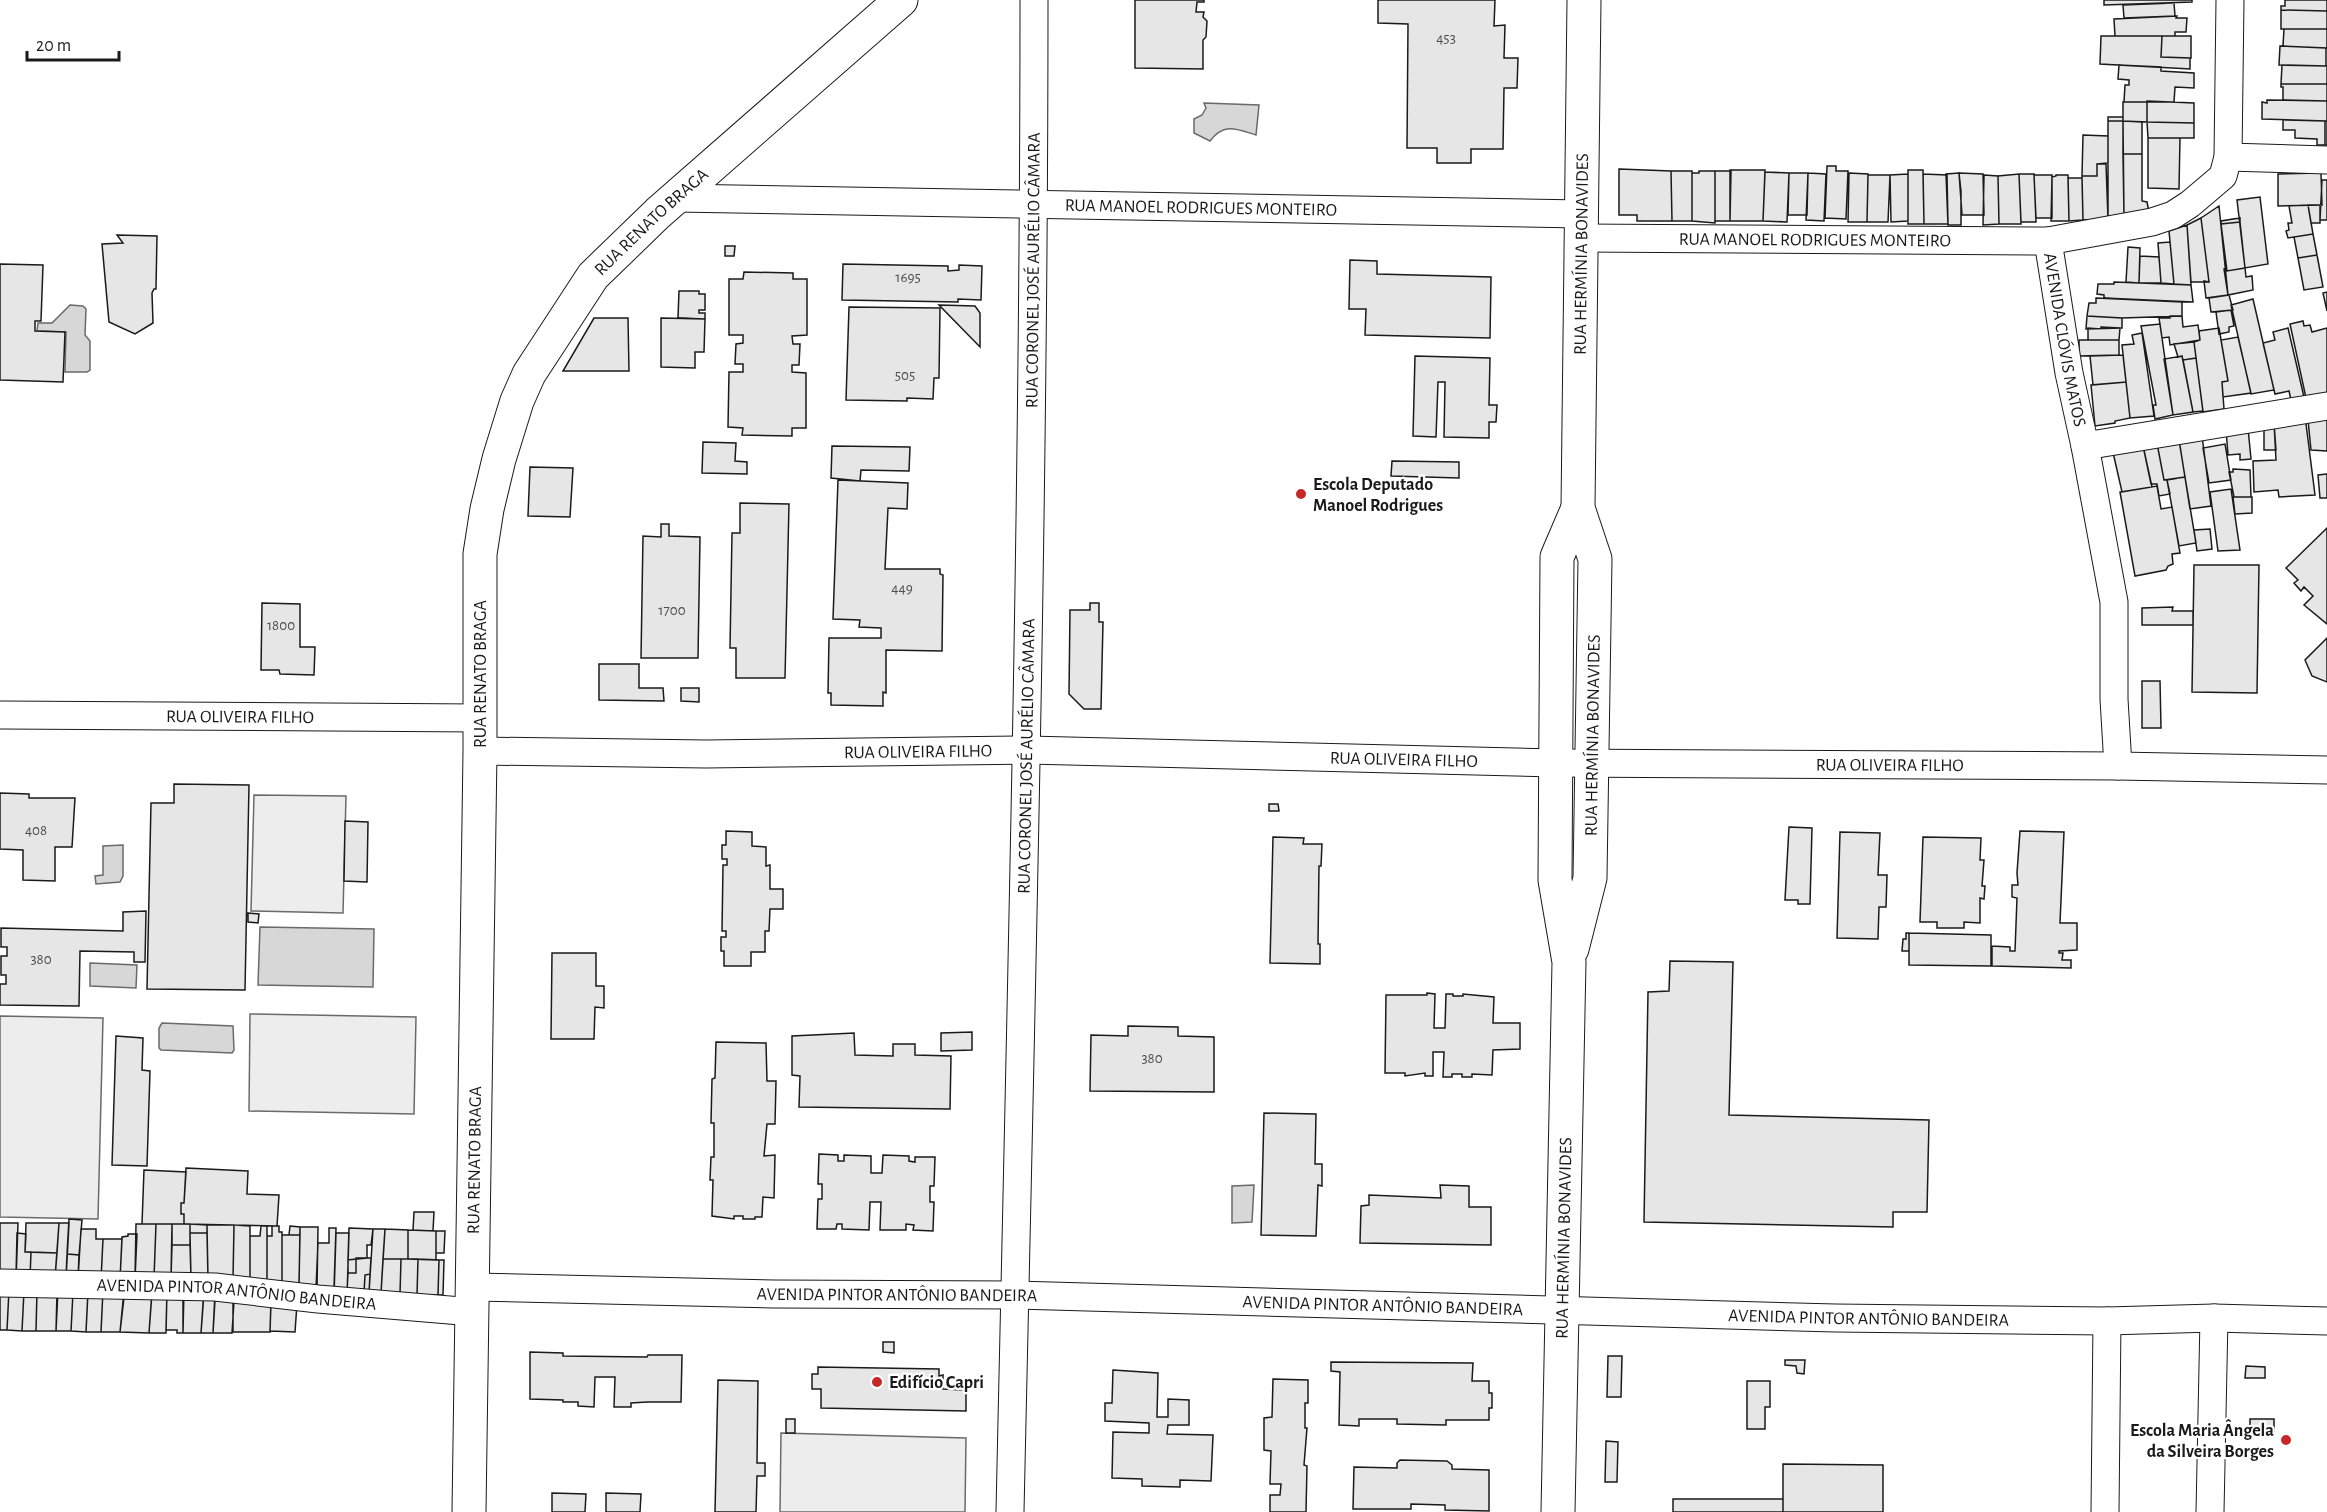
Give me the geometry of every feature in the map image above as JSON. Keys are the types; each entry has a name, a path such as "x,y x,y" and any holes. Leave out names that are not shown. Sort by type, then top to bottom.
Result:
{"main road":[{"name":"RUA RENATO BRAGA","path":"469,1512 480,751 480,554 496,469 529,374 593,276 676,198 901,0"},
{"name":"RUA HERMÍNIA BONAVIDES","path":"1569,962 1590,878 1592,763 1595,559 1578,508 1584,0"},
{"name":"RUA HERMÍNIA BONAVIDES","path":"1558,1512 1569,962 1555,880 1557,557 1578,508"}],"street":[{"name":"RUA CORONEL JOSÉ AURÉLIO CÂMARA","path":"1010,1512 1028,750 1034,0"},
{"name":"AVENIDA CLÓVIS MATOS","path":"2118,766 2114,699 2114,602 2069,373 2048,241 2152,222 2173,215 2223,176 2228,157 2230,0"},
{"path":"2228,157 2327,160"},
{"name":"RUA MANOEL RODRIGUES MONTEIRO","path":"676,198 1034,206 2048,241"},
{"path":"2085,446 2327,406"},
{"name":"RUA OLIVEIRA FILHO","path":"0,715 479,718"},
{"name":"RUA OLIVEIRA FILHO","path":"480,751 706,754 1028,750 1556,763 2118,766 2327,771"},
{"name":"AVENIDA PINTOR ANTÔNIO BANDEIRA","path":"0,1283 215,1287 318,1299 473,1299 762,1293 1015,1295 1835,1318 2107,1321 2214,1318 2327,1321"},
{"path":"2210,1512 2214,1318"},
{"path":"2105,1512 2107,1321"}],"shaded area":[{"path":"1204,103 1259,105 1256,135 1237,129 1226,129 1220,131 1210,141 1194,133 1194,119 1202,115 1206,108"},
{"path":"70,305 83,306 86,309 85,335 90,341 90,370 87,372 65,372 66,332 37,331 38,323 52,323"},
{"path":"254,795 346,796 343,913 251,911"},
{"path":"123,845 123,876 120,882 96,884 95,876 103,875 103,846"},
{"path":"260,927 374,929 373,987 258,985"},
{"path":"90,963 137,965 136,988 90,986"},
{"path":"250,1014 416,1017 414,1114 249,1111"},
{"path":"0,1016 103,1018 98,1219 0,1217"},
{"path":"162,1023 233,1026 234,1050 232,1053 161,1050 159,1048 159,1028"},
{"path":"1254,1185 1252,1222 1232,1223 1232,1186"},
{"path":"781,1433 966,1438 965,1512 780,1512"}],"building":[{"path":"1135,0 1204,0 1204,2 1197,2 1196,12 1204,12 1203,17 1207,21 1206,37 1203,40 1203,69 1135,68"},
{"path":"1378,0 1495,0 1494,26 1505,25 1504,58 1518,58 1517,88 1504,88 1503,149 1471,149 1471,163 1437,163 1437,148 1407,148 1408,24 1378,23"},
{"path":"2104,0 2192,0 2192,2 2104,5"},
{"path":"2285,0 2327,0 2327,11 2281,10 2281,6 2285,6"},
{"path":"2174,3 2175,16 2124,18 2123,5"},
{"path":"2281,10 2327,11 2327,29 2281,29"},
{"path":"2177,16 2176,18 2187,18 2186,32 2175,32 2175,36 2115,36 2114,19"},
{"path":"2284,29 2327,29 2327,48 2283,46"},
{"path":"2101,36 2162,36 2161,57 2190,58 2190,69 2100,64"},
{"path":"2162,36 2191,36 2191,58 2161,57"},
{"path":"2280,46 2326,48 2326,66 2279,65"},
{"path":"2119,65 2161,67 2161,71 2194,73 2194,88 2175,87 2174,102 2124,102 2125,85 2129,85 2129,80 2118,79"},
{"path":"2282,65 2327,66 2327,84 2281,84"},
{"path":"2281,84 2327,84 2327,101 2283,100"},
{"path":"2267,100 2327,101 2327,121 2262,119 2262,102 2267,103"},
{"path":"2147,101 2194,103 2194,123 2147,122"},
{"path":"2123,102 2147,102 2147,122 2123,121"},
{"path":"2108,117 2123,117 2123,121 2108,121"},
{"path":"2283,120 2325,121 2325,145 2317,145 2317,139 2295,138 2295,130 2283,130"},
{"path":"2108,121 2123,121 2124,219 2108,219"},
{"path":"2123,121 2142,122 2142,154 2123,154"},
{"path":"2325,121 2327,121 2327,145 2325,145"},
{"path":"2147,122 2194,123 2194,138 2148,138"},
{"path":"2083,135 2108,136 2108,163 2097,164 2097,176 2082,176"},
{"path":"2148,138 2180,138 2179,189 2148,188"},
{"path":"2123,154 2142,154 2142,201 2147,202 2149,212 2124,216"},
{"path":"2097,164 2106,164 2108,219 2083,220 2082,176 2097,176"},
{"path":"1827,166 1836,166 1836,171 1848,171 1846,219 1825,218"},
{"path":"1619,169 1671,171 1672,221 1637,221 1637,215 1619,215"},
{"path":"1730,170 1765,170 1763,221 1730,221"},
{"path":"1908,170 1923,170 1924,224 1908,224"},
{"path":"1671,171 1692,171 1692,221 1672,221"},
{"path":"1699,171 1715,171 1715,223 1692,221 1692,173 1699,173"},
{"path":"1715,171 1731,171 1730,221 1715,221"},
{"path":"1765,172 1789,173 1787,222 1763,221"},
{"path":"1789,173 1808,173 1807,215 1788,215"},
{"path":"1808,173 1826,174 1824,221 1806,220"},
{"path":"1849,173 1868,174 1867,222 1848,222"},
{"path":"1959,173 1983,174 1984,215 1962,215"},
{"path":"1959,173 1961,225 1948,225 1946,174"},
{"path":"2321,173 2322,205 2278,206 2278,174"},
{"path":"1908,174 1908,221 1891,222 1890,175"},
{"path":"1923,174 1947,175 1948,224 1924,224"},
{"path":"2019,174 2034,174 2036,222 2021,222"},
{"path":"2019,174 2021,224 1999,224 1998,176"},
{"path":"1868,175 1890,175 1888,222 1867,222"},
{"path":"1984,175 1998,176 1999,224 1983,225"},
{"path":"2034,175 2052,175 2052,218 2036,218"},
{"path":"2068,175 2069,221 2051,221 2052,177"},
{"path":"2068,178 2082,178 2083,220 2069,221"},
{"path":"2322,180 2327,180 2327,220 2320,220"},
{"path":"2260,197 2268,264 2245,268 2237,200"},
{"path":"2308,205 2313,234 2288,238 2286,231 2289,230 2288,223 2292,223 2289,206"},
{"path":"2308,205 2320,205 2320,223 2311,223"},
{"path":"2219,206 2228,295 2206,298 2204,281 2209,282 2201,218"},
{"path":"2201,218 2209,282 2191,282 2187,225"},
{"path":"2240,218 2240,222 2221,224 2221,221"},
{"path":"2240,222 2245,268 2227,271 2221,224"},
{"path":"2187,225 2191,285 2174,284 2169,231"},
{"path":"2313,234 2317,255 2298,258 2294,237"},
{"path":"117,235 157,236 156,289 152,293 153,323 135,334 109,322 102,244 123,243"},
{"path":"2170,242 2174,284 2161,283 2158,243"},
{"path":"725,246 735,246 734,256 725,256"},
{"path":"2128,247 2140,248 2139,283 2126,282"},
{"path":"2317,255 2323,287 2304,290 2298,258"},
{"path":"2140,256 2159,257 2161,283 2139,283"},
{"path":"1350,260 1377,261 1377,274 1491,277 1490,338 1365,335 1366,309 1349,309"},
{"path":"0,264 43,265 41,321 35,321 35,331 65,332 63,382 0,380"},
{"path":"843,264 948,266 948,271 959,270 959,265 982,266 981,300 958,299 958,302 842,300"},
{"path":"2226,268 2227,271 2245,268 2246,277 2252,276 2253,290 2228,295 2224,269"},
{"path":"744,272 793,273 793,279 807,279 807,335 792,336 793,344 800,344 799,365 792,365 792,372 806,373 806,428 792,428 792,436 742,435 743,428 728,427 729,372 743,372 743,364 735,364 736,344 743,343 743,335 729,335 729,279 743,279"},
{"path":"2114,282 2191,285 2193,302 2104,298 2104,295 2097,294 2098,284 2114,284"},
{"path":"679,291 699,291 699,294 705,294 705,310 699,310 699,313 705,313 705,319 678,318"},
{"path":"2327,292 2327,311 2323,293"},
{"path":"2229,295 2233,310 2211,312 2209,298"},
{"path":"2096,298 2182,302 2182,316 2122,318 2087,316 2089,303 2096,303"},
{"path":"2253,299 2274,390 2251,394 2231,305"},
{"path":"939,305 975,306 980,313 980,347"},
{"path":"849,307 940,308 939,378 934,378 933,399 846,400"},
{"path":"2231,310 2234,326 2229,327 2229,332 2219,334 2216,312"},
{"path":"2087,316 2122,318 2122,328 2086,329"},
{"path":"2170,316 2182,316 2183,327 2198,325 2200,340 2170,345 2169,337 2162,338 2159,318 2170,318"},
{"path":"594,318 628,318 629,371 563,371"},
{"path":"661,318 705,319 704,352 695,352 695,368 661,367"},
{"path":"2303,321 2304,326 2310,325 2312,332 2327,328 2327,395 2306,398 2290,324"},
{"path":"2160,324 2173,415 2155,419 2153,405 2156,405 2141,326"},
{"path":"2101,327 2120,328 2119,340 2088,340 2088,328 2101,329"},
{"path":"2219,328 2228,381 2222,382 2224,409 2203,412 2194,342 2200,340 2199,331"},
{"path":"2288,328 2304,397 2291,400 2289,391 2275,394 2263,343 2275,340 2273,332"},
{"path":"2142,333 2154,416 2130,418 2122,345 2134,344 2132,335"},
{"path":"2238,337 2251,393 2223,397 2222,382 2228,381 2221,340"},
{"path":"2079,340 2119,340 2119,355 2079,356"},
{"path":"2194,342 2196,358 2183,360 2182,356 2178,357 2174,344"},
{"path":"2123,355 2126,382 2093,385 2090,356"},
{"path":"1415,356 1490,358 1489,405 1497,405 1496,422 1489,422 1489,438 1444,437 1445,382 1438,382 1436,437 1413,436"},
{"path":"2182,356 2193,412 2173,415 2164,359"},
{"path":"2196,358 2203,411 2193,412 2183,360"},
{"path":"2126,382 2130,418 2095,426 2091,385"},
{"path":"2305,416 2315,495 2279,497 2278,490 2254,492 2253,461 2276,460 2274,423"},
{"path":"2327,419 2327,451 2311,450 2308,420"},
{"path":"2274,423 2276,450 2264,450 2264,424"},
{"path":"2201,428 2211,506 2190,509 2178,433"},
{"path":"2248,428 2251,459 2240,460 2240,454 2228,455 2226,429"},
{"path":"2178,434 2185,477 2164,480 2156,438"},
{"path":"2156,438 2164,480 2167,480 2170,494 2159,496 2157,484 2151,484 2142,441"},
{"path":"2142,441 2152,487 2122,492 2112,448"},
{"path":"703,442 736,443 735,461 747,462 747,474 702,473"},
{"path":"2225,444 2231,480 2209,483 2203,448"},
{"path":"832,446 910,447 909,471 861,470 860,481 831,478"},
{"path":"1392,461 1459,462 1459,478 1391,476"},
{"path":"530,467 573,468 570,517 528,516"},
{"path":"2233,469 2250,470 2251,497 2234,497 2229,472 2233,472"},
{"path":"2327,474 2327,498 2320,498 2318,475"},
{"path":"2185,477 2196,543 2179,546 2167,480"},
{"path":"838,480 908,483 907,509 888,508 885,569 940,569 940,574 943,575 942,651 886,650 886,693 883,692 883,706 831,705 831,693 828,693 829,638 881,638 881,628 859,627 860,620 833,619"},
{"path":"2157,486 2161,509 2172,507 2180,553 2172,554 2173,564 2166,570 2135,576 2120,492"},
{"path":"2231,489 2240,550 2218,551 2210,492"},
{"path":"2233,497 2252,497 2252,513 2235,514"},
{"path":"740,503 789,504 785,678 736,678 736,648 730,648 732,533 740,533"},
{"path":"661,524 669,524 669,536 700,537 698,658 641,658 643,536 661,537"},
{"path":"2327,528 2327,624 2304,605 2313,596 2304,587 2301,591 2294,583 2298,580 2286,568"},
{"path":"2210,529 2212,549 2197,551 2194,530"},
{"path":"2194,565 2259,565 2257,693 2192,692"},
{"path":"262,603 300,604 300,647 315,647 314,675 280,674 279,670 261,670"},
{"path":"1090,603 1099,603 1099,622 1103,622 1101,709 1084,709 1069,694 1070,610 1090,610"},
{"path":"2173,607 2172,611 2193,611 2193,625 2142,625 2142,608"},
{"path":"2327,638 2327,682 2312,676 2305,660"},
{"path":"599,664 639,664 639,688 663,688 664,701 599,700"},
{"path":"2142,681 2160,681 2161,728 2142,728"},
{"path":"681,688 699,688 699,702 681,701"},
{"path":"174,784 249,785 245,990 147,989 151,803 174,803"},
{"path":"0,793 29,794 29,798 75,798 72,847 55,847 55,881 23,880 23,850 0,849"},
{"path":"1269,804 1278,804 1279,811 1269,811"},
{"path":"345,821 368,822 367,882 344,881"},
{"path":"1789,827 1812,828 1810,904 1798,904 1798,900 1785,900"},
{"path":"726,831 752,832 752,846 766,847 766,866 770,865 770,889 783,889 783,909 770,909 769,931 765,931 765,952 751,952 751,966 724,966 724,951 721,951 721,937 726,937 726,931 722,931 723,865 727,865 727,859 722,859 722,845 726,845"},
{"path":"2020,831 2064,832 2060,923 2077,923 2077,950 2059,951 2059,953 2063,953 2062,960 2071,960 2071,968 1992,966 1992,946 2010,947 2010,951 2015,951 2017,898 2012,897 2012,885 2018,885"},
{"path":"1840,832 1880,833 1878,875 1887,875 1886,907 1879,907 1878,939 1837,938"},
{"path":"1273,837 1304,838 1303,844 1322,844 1321,866 1319,866 1320,964 1270,963"},
{"path":"1923,837 1981,838 1980,860 1984,860 1982,886 1985,886 1984,899 1980,898 1980,923 1964,922 1964,928 1937,928 1937,922 1920,922"},
{"path":"146,911 145,962 134,962 134,952 80,951 79,1006 0,1005 0,984 6,984 6,975 1,975 1,956 7,956 7,947 1,947 1,928 123,931 123,912"},
{"path":"248,913 259,914 258,923 248,922"},
{"path":"1906,933 1909,933 1909,951 1902,951 1903,939 1906,939"},
{"path":"1909,933 1991,935 1991,966 1909,965"},
{"path":"552,953 596,953 596,986 604,986 604,1008 595,1007 594,1039 551,1039"},
{"path":"1670,961 1733,962 1729,1115 1929,1120 1927,1212 1893,1212 1893,1227 1644,1222 1648,992 1669,991"},
{"path":"1427,993 1435,994 1434,1028 1445,1028 1446,994 1494,997 1493,1023 1520,1023 1520,1049 1493,1050 1492,1075 1472,1074 1472,1077 1462,1077 1462,1074 1452,1074 1452,1077 1443,1077 1444,1052 1433,1052 1433,1076 1425,1076 1425,1073 1405,1076 1405,1073 1385,1073 1386,995 1427,995"},
{"path":"1128,1026 1178,1027 1178,1036 1214,1037 1214,1092 1090,1091 1091,1035 1128,1036"},
{"path":"972,1032 972,1050 941,1051 941,1033"},
{"path":"854,1033 855,1055 893,1056 893,1044 915,1044 915,1055 951,1056 950,1109 799,1107 800,1076 792,1075 792,1036"},
{"path":"116,1036 143,1038 142,1070 150,1071 147,1166 112,1165"},
{"path":"716,1042 766,1043 767,1081 776,1081 775,1124 767,1124 764,1156 775,1155 774,1198 763,1197 762,1217 755,1217 755,1219 743,1219 743,1216 734,1216 734,1219 712,1216 713,1180 710,1180 711,1157 714,1157 714,1123 711,1123 712,1079 715,1078"},
{"path":"1264,1113 1316,1114 1315,1164 1322,1164 1322,1186 1318,1185 1316,1236 1261,1235"},
{"path":"819,1154 838,1155 838,1161 844,1161 844,1155 871,1156 871,1173 882,1173 883,1155 909,1156 909,1161 915,1162 915,1157 935,1157 934,1186 930,1186 930,1202 934,1202 933,1231 913,1230 914,1225 906,1224 906,1230 880,1230 881,1202 870,1202 869,1230 842,1229 842,1224 837,1224 836,1229 817,1229 818,1199 822,1199 822,1184 818,1184"},
{"path":"186,1168 248,1171 247,1194 279,1195 277,1226 184,1224 181,1203 184,1203"},
{"path":"144,1170 186,1172 184,1203 181,1203 184,1224 142,1224"},
{"path":"1440,1185 1469,1186 1469,1207 1491,1207 1491,1245 1360,1243 1361,1206 1369,1205 1369,1195 1441,1198"},
{"path":"414,1212 434,1212 433,1231 413,1230"},
{"path":"69,1219 82,1220 79,1255 67,1254"},
{"path":"0,1223 18,1223 16,1281 0,1280"},
{"path":"26,1223 59,1223 57,1253 25,1252"},
{"path":"59,1223 69,1223 66,1279 55,1278"},
{"path":"136,1224 156,1224 154,1278 135,1279"},
{"path":"156,1224 172,1224 171,1278 154,1278"},
{"path":"172,1224 190,1224 190,1245 172,1245"},
{"path":"190,1224 207,1225 207,1233 190,1233"},
{"path":"207,1225 234,1225 233,1279 208,1279"},
{"path":"234,1225 250,1226 250,1279 233,1279"},
{"path":"261,1226 267,1226 267,1282 250,1281 250,1236 260,1236"},
{"path":"272,1226 279,1226 279,1232 282,1232 282,1282 267,1282 267,1236 272,1236"},
{"path":"290,1226 300,1227 300,1235 289,1235"},
{"path":"300,1227 318,1227 317,1290 299,1289"},
{"path":"329,1228 336,1228 334,1288 316,1288 318,1243 329,1243"},
{"path":"349,1228 373,1229 371,1245 367,1245 367,1258 348,1260"},
{"path":"81,1229 96,1229 96,1239 103,1239 101,1280 78,1279"},
{"path":"373,1229 385,1229 381,1293 369,1293"},
{"path":"385,1229 408,1230 408,1259 383,1259"},
{"path":"408,1230 436,1231 436,1260 408,1259"},
{"path":"436,1231 445,1231 444,1253 436,1253"},
{"path":"17,1233 26,1234 25,1252 31,1252 30,1278 16,1277"},
{"path":"190,1233 207,1233 208,1279 191,1278"},
{"path":"336,1233 349,1233 347,1297 334,1296"},
{"path":"137,1234 135,1279 120,1280 122,1237"},
{"path":"282,1235 300,1235 299,1283 282,1282"},
{"path":"103,1239 122,1239 120,1280 101,1280"},
{"path":"172,1245 190,1245 191,1278 171,1278"},
{"path":"31,1252 57,1253 55,1278 30,1278"},
{"path":"67,1254 79,1255 78,1279 66,1279"},
{"path":"356,1258 371,1258 370,1274 365,1275 364,1293 347,1292 348,1273 356,1273"},
{"path":"356,1259 356,1273 348,1273 348,1260"},
{"path":"383,1259 401,1259 400,1294 381,1293"},
{"path":"401,1259 418,1259 417,1295 400,1294"},
{"path":"418,1259 439,1260 438,1295 417,1295"},
{"path":"439,1260 444,1260 443,1295 438,1295"},
{"path":"370,1274 369,1293 364,1293 365,1275"},
{"path":"184,1288 204,1289 201,1333 183,1333"},
{"path":"125,1289 120,1332 101,1332 103,1290"},
{"path":"0,1290 9,1290 7,1330 0,1330"},
{"path":"9,1290 24,1291 22,1331 7,1330"},
{"path":"58,1290 73,1292 71,1331 56,1331"},
{"path":"103,1290 101,1332 86,1332 88,1291"},
{"path":"24,1291 37,1292 36,1331 22,1331"},
{"path":"37,1291 57,1292 56,1331 36,1331"},
{"path":"124,1291 152,1293 149,1333 120,1332"},
{"path":"152,1291 167,1291 166,1333 149,1333"},
{"path":"167,1291 183,1291 183,1333 177,1333 177,1330 166,1330"},
{"path":"73,1292 88,1292 86,1332 71,1331"},
{"path":"204,1293 215,1293 213,1333 201,1333"},
{"path":"215,1300 234,1301 232,1333 213,1333"},
{"path":"233,1300 271,1300 270,1332 233,1332"},
{"path":"271,1303 297,1304 295,1332 270,1331"},
{"path":"883,1342 894,1342 894,1353 883,1352"},
{"path":"530,1352 563,1353 563,1356 682,1355 681,1402 631,1403 631,1407 614,1407 615,1377 595,1377 594,1407 578,1406 578,1402 563,1402 563,1400 530,1399"},
{"path":"1608,1356 1622,1356 1621,1397 1607,1397"},
{"path":"1785,1360 1805,1360 1804,1374 1797,1373 1796,1366 1785,1365"},
{"path":"1331,1362 1473,1363 1472,1381 1489,1381 1492,1408 1489,1408 1489,1420 1446,1420 1446,1425 1397,1424 1397,1419 1359,1419 1359,1426 1339,1425 1340,1372 1331,1371"},
{"path":"2246,1366 2265,1367 2265,1378 2245,1378"},
{"name":"Edifício Capri","path":"818,1367 939,1369 939,1376 943,1375 943,1389 966,1390 966,1411 821,1408 821,1389 812,1389 812,1374 818,1374"},
{"path":"1113,1370 1158,1373 1157,1417 1168,1417 1168,1399 1189,1400 1189,1425 1168,1425 1167,1434 1213,1435 1211,1481 1180,1480 1180,1487 1142,1486 1142,1479 1112,1478 1113,1432 1149,1433 1149,1423 1105,1421 1105,1403 1112,1403"},
{"path":"1273,1379 1308,1380 1308,1403 1305,1403 1305,1428 1307,1428 1304,1465 1307,1466 1306,1512 1270,1512 1270,1495 1280,1495 1281,1484 1270,1484 1271,1451 1264,1450 1264,1418 1272,1417"},
{"path":"718,1380 758,1381 757,1463 765,1463 765,1476 757,1476 756,1512 715,1512"},
{"path":"1747,1381 1770,1381 1770,1407 1765,1407 1765,1429 1747,1429"},
{"path":"786,1419 795,1419 795,1433 786,1433"},
{"path":"2250,1419 2274,1419 2274,1431 2250,1430"},
{"path":"1606,1441 1618,1442 1617,1482 1605,1482"},
{"path":"1400,1460 1447,1461 1452,1465 1452,1469 1489,1470 1489,1511 1445,1510 1445,1505 1411,1504 1411,1509 1353,1509 1354,1467 1397,1468"},
{"path":"1783,1464 1883,1465 1883,1512 1783,1512"},
{"path":"552,1493 586,1494 585,1512 552,1512"},
{"path":"606,1493 641,1494 640,1512 606,1512"},
{"path":"1673,1499 1783,1499 1783,1512 1673,1512"}],"place":[{"name":"Escola Deputado Manoel Rodrigues","path":"1301,494"},
{"name":"Edifício Capri","path":"877,1382"},
{"name":"Escola Maria Ângela da Silveira Borges","path":"2286,1440"}]}
